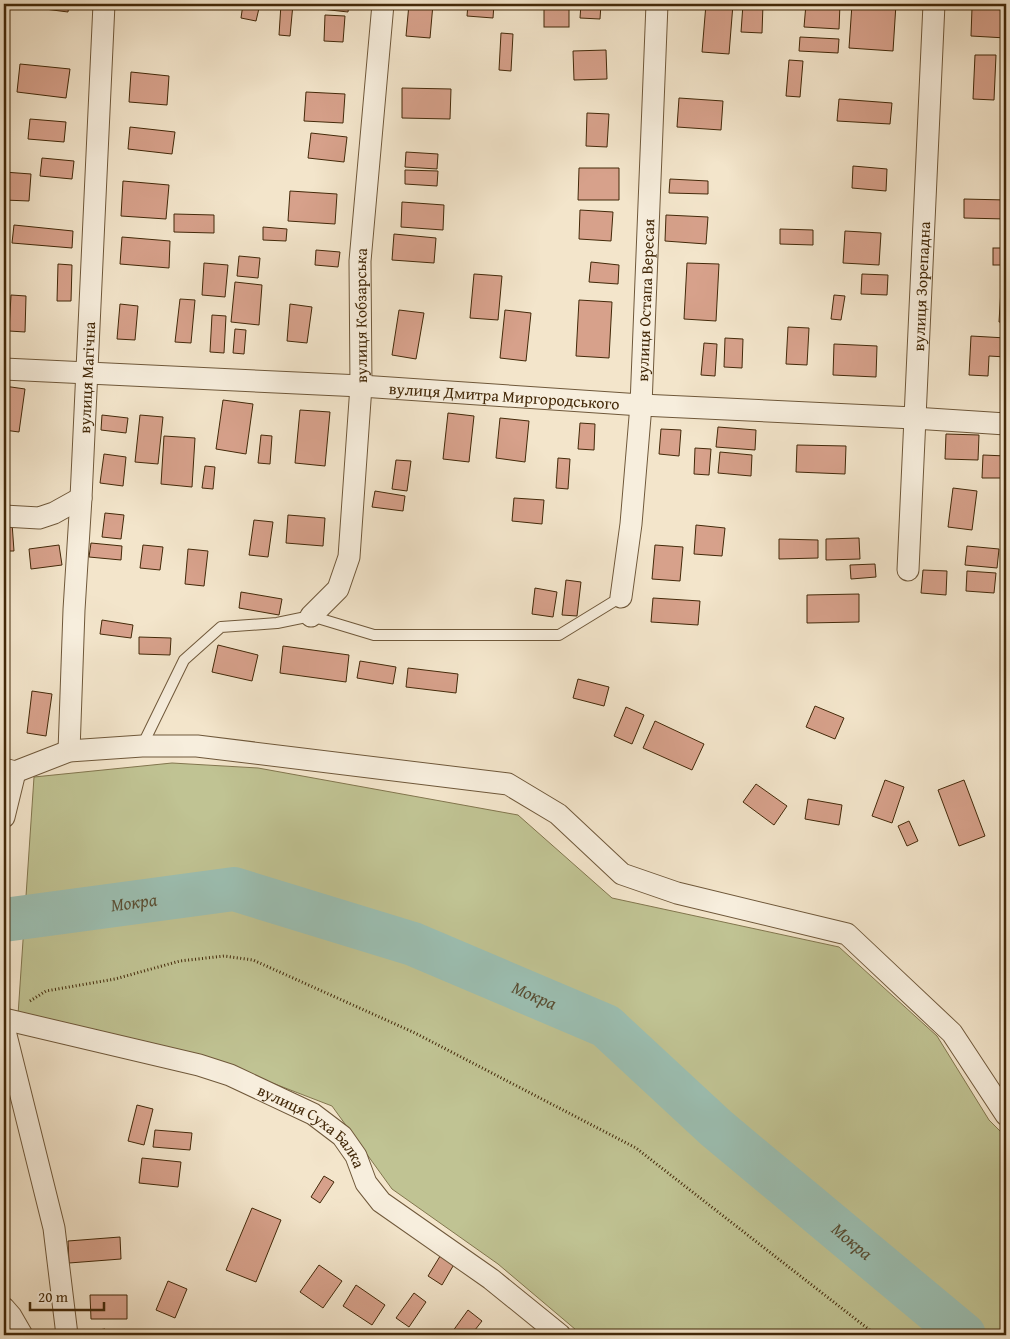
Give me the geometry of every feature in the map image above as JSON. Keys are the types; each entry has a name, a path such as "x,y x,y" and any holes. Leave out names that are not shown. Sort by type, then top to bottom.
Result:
{"street":[{"name":"вулиця Магічна","path":"69,751 74,610 104,4"},
{"name":"вулиця Кобзарська","path":"311,616 338,589 349,557 361,386 360,261 383,4"},
{"name":"вулиця Остапа Вересая","path":"621,597 631,524 641,405 657,4"},
{"name":"вулиця Зорепадна","path":"908,570 934,4"},
{"name":"вулиця Дмитра Миргородського","path":"4,369 361,386 641,405 1006,424"},
{"path":"4,516 38,518 54,513 81,498"},
{"path":"4,816 9,770 69,751 142,746 197,746 508,784 558,814 622,874 678,893 847,934 952,1033 1006,1115"},
{"name":"вулиця Суха Балка","path":"4,1019 199,1065 230,1076 313,1114 342,1136 356,1156 366,1183 381,1202 491,1279 560,1335"},
{"path":"4,1027 54,1228 67,1335"},
{"path":"4,1308 22,1335"}],"lane":[{"path":"142,746 184,660 221,627 277,623 311,616 374,635 558,634 621,597"}],"path":[{"path":"29,1001 46,990 116,978 180,961 224,956 253,960 415,1033 636,1148 876,1335"}],"green space":[{"path":"172,763 258,768 518,815 612,898 839,947 937,1036 989,1120 1006,1137 1006,1335 582,1335 498,1264 392,1189 332,1106 202,1056 18,1015 34,777"}],"building":[{"path":"38,4 69,4 68,12 37,8"},
{"path":"243,4 260,4 256,21 241,18"},
{"path":"281,4 293,4 290,36 279,35"},
{"path":"321,4 349,4 348,12 321,9"},
{"path":"409,4 433,4 430,38 406,36"},
{"path":"468,4 494,4 493,18 467,16"},
{"path":"544,4 569,4 569,27 544,27"},
{"path":"581,4 601,4 600,19 580,18"},
{"path":"706,4 733,4 729,54 702,52"},
{"path":"743,4 763,4 762,33 741,32"},
{"path":"806,4 840,4 839,29 804,27"},
{"path":"852,4 896,4 893,51 849,48"},
{"path":"972,8 1006,10 1006,38 971,36"},
{"path":"325,15 345,16 343,42 324,41"},
{"path":"501,33 513,34 511,71 499,70"},
{"path":"800,37 839,39 838,53 799,51"},
{"path":"606,50 607,79 574,80 573,51"},
{"path":"975,55 996,55 994,100 973,99"},
{"path":"789,60 803,61 800,97 786,96"},
{"path":"20,64 70,69 66,98 17,92"},
{"path":"131,72 169,76 167,105 129,102"},
{"path":"402,88 451,89 450,119 402,118"},
{"path":"306,92 345,94 343,123 304,121"},
{"path":"679,98 723,101 721,130 677,127"},
{"path":"839,99 892,103 890,124 837,121"},
{"path":"587,113 609,114 607,147 586,146"},
{"path":"30,119 66,122 64,142 28,139"},
{"path":"130,127 175,132 172,154 128,149"},
{"path":"311,133 347,137 344,162 308,158"},
{"path":"406,152 438,154 437,169 405,167"},
{"path":"42,158 74,161 72,179 40,176"},
{"path":"853,166 887,169 886,191 852,188"},
{"path":"579,168 619,168 619,200 578,200"},
{"path":"405,170 438,171 437,186 405,184"},
{"path":"4,172 31,174 29,201 4,200"},
{"path":"670,179 708,181 708,194 669,193"},
{"path":"123,181 169,185 166,219 121,216"},
{"path":"290,191 337,194 335,224 288,221"},
{"path":"964,199 1006,200 1006,219 964,218"},
{"path":"402,202 444,205 443,230 401,227"},
{"path":"580,210 613,212 611,241 579,239"},
{"path":"174,214 214,215 214,233 174,232"},
{"path":"666,215 708,217 706,244 665,241"},
{"path":"14,225 73,231 72,248 12,243"},
{"path":"263,227 287,229 286,241 263,240"},
{"path":"780,229 813,230 813,245 780,244"},
{"path":"845,231 881,233 879,265 843,263"},
{"path":"394,234 436,238 434,263 392,260"},
{"path":"122,237 170,241 169,268 120,264"},
{"path":"993,248 1006,248 1006,265 993,265"},
{"path":"316,250 340,252 338,267 315,265"},
{"path":"239,256 260,258 258,278 237,276"},
{"path":"591,262 619,265 618,284 589,282"},
{"path":"204,263 228,265 225,297 202,295"},
{"path":"687,263 719,264 716,321 684,319"},
{"path":"58,264 72,265 71,301 57,301"},
{"path":"474,274 502,276 498,320 470,318"},
{"path":"862,274 888,275 887,295 861,294"},
{"path":"235,282 262,285 259,325 231,322"},
{"path":"1001,289 1006,289 1006,323 999,322"},
{"path":"11,295 26,296 25,332 9,331"},
{"path":"834,295 845,296 841,320 831,319"},
{"path":"180,299 195,300 191,343 175,342"},
{"path":"579,300 612,302 609,358 576,356"},
{"path":"120,304 138,306 135,340 117,339"},
{"path":"290,304 312,307 307,343 287,341"},
{"path":"399,310 424,313 416,359 392,355"},
{"path":"505,310 531,313 526,361 500,358"},
{"path":"212,315 226,316 224,353 210,352"},
{"path":"788,327 809,328 807,365 786,364"},
{"path":"235,329 246,330 244,354 233,353"},
{"path":"971,336 1006,338 1006,357 989,356 988,376 969,375"},
{"path":"725,338 743,339 742,368 724,367"},
{"path":"704,343 717,344 715,376 701,375"},
{"path":"834,344 877,346 876,377 833,375"},
{"path":"4,386 25,389 19,432 4,430"},
{"path":"223,400 253,404 246,454 216,449"},
{"path":"300,410 330,412 325,466 295,463"},
{"path":"448,413 474,416 469,462 443,459"},
{"path":"102,415 128,418 126,433 101,430"},
{"path":"140,415 163,417 158,464 135,462"},
{"path":"500,418 529,421 525,462 496,458"},
{"path":"580,423 595,424 594,450 578,449"},
{"path":"718,427 756,430 755,450 716,447"},
{"path":"661,429 681,430 679,456 659,454"},
{"path":"946,434 979,435 978,460 945,459"},
{"path":"261,435 272,436 270,464 258,463"},
{"path":"164,436 195,438 192,487 161,484"},
{"path":"797,445 846,446 845,474 796,472"},
{"path":"695,448 711,449 709,475 694,474"},
{"path":"720,452 752,455 751,476 718,473"},
{"path":"104,454 126,457 123,486 100,483"},
{"path":"983,455 1006,456 1006,478 982,478"},
{"path":"558,458 570,459 568,489 556,488"},
{"path":"396,460 411,461 407,491 392,489"},
{"path":"205,466 215,467 213,489 202,488"},
{"path":"953,488 977,491 972,530 948,527"},
{"path":"375,491 405,496 403,511 372,507"},
{"path":"514,498 544,500 542,524 512,521"},
{"path":"105,513 124,515 121,539 102,537"},
{"path":"288,515 325,518 323,546 286,543"},
{"path":"254,520 273,522 268,557 249,555"},
{"path":"4,523 12,523 14,551 4,551"},
{"path":"696,525 725,528 722,556 694,554"},
{"path":"859,538 860,559 826,560 826,539"},
{"path":"779,539 818,540 818,558 779,559"},
{"path":"91,543 122,546 121,560 89,557"},
{"path":"59,545 62,565 31,569 29,549"},
{"path":"143,545 163,547 160,570 140,568"},
{"path":"655,545 683,547 680,581 652,579"},
{"path":"967,546 999,549 997,568 965,565"},
{"path":"188,549 208,551 204,586 185,584"},
{"path":"875,564 876,577 851,579 850,565"},
{"path":"923,570 947,571 946,595 921,593"},
{"path":"967,571 996,573 994,593 966,591"},
{"path":"566,580 581,582 577,616 562,615"},
{"path":"535,588 557,592 553,617 532,614"},
{"path":"241,592 282,599 279,615 239,608"},
{"path":"859,594 859,622 807,623 807,595"},
{"path":"653,598 700,601 698,625 651,622"},
{"path":"102,620 133,625 131,638 100,634"},
{"path":"139,637 171,638 170,655 139,654"},
{"path":"218,645 258,655 252,681 212,672"},
{"path":"283,646 349,655 346,682 280,673"},
{"path":"360,661 396,667 393,684 357,678"},
{"path":"408,668 458,674 456,693 406,687"},
{"path":"578,679 609,687 604,706 573,698"},
{"path":"32,691 52,694 46,736 27,733"},
{"path":"815,706 844,718 835,739 806,727"},
{"path":"626,707 644,715 632,744 614,736"},
{"path":"655,721 704,744 692,770 643,748"},
{"path":"885,780 904,787 892,823 872,816"},
{"path":"964,780 985,836 959,846 938,790"},
{"path":"756,784 787,806 774,825 743,802"},
{"path":"808,799 842,805 839,825 805,819"},
{"path":"909,821 918,841 907,846 898,826"},
{"path":"137,1105 153,1109 144,1145 128,1141"},
{"path":"155,1130 192,1133 190,1150 153,1147"},
{"path":"142,1158 181,1162 178,1187 139,1183"},
{"path":"324,1176 334,1182 320,1203 311,1197"},
{"path":"252,1208 281,1220 256,1282 226,1270"},
{"path":"120,1237 121,1259 69,1263 68,1241"},
{"path":"442,1253 456,1261 442,1285 428,1276"},
{"path":"319,1265 342,1281 323,1308 300,1292"},
{"path":"168,1281 187,1289 175,1318 156,1310"},
{"path":"356,1285 385,1305 372,1325 343,1306"},
{"path":"414,1293 426,1302 409,1327 396,1318"},
{"path":"90,1295 127,1295 127,1319 91,1319"},
{"path":"468,1310 482,1321 471,1335 450,1335"},
{"path":"105,1329 105,1335 85,1335 85,1332"}],"waterway":[{"name":"Мокра","path":"4,920 234,889 413,944 606,1026 716,1128 964,1335"}]}
